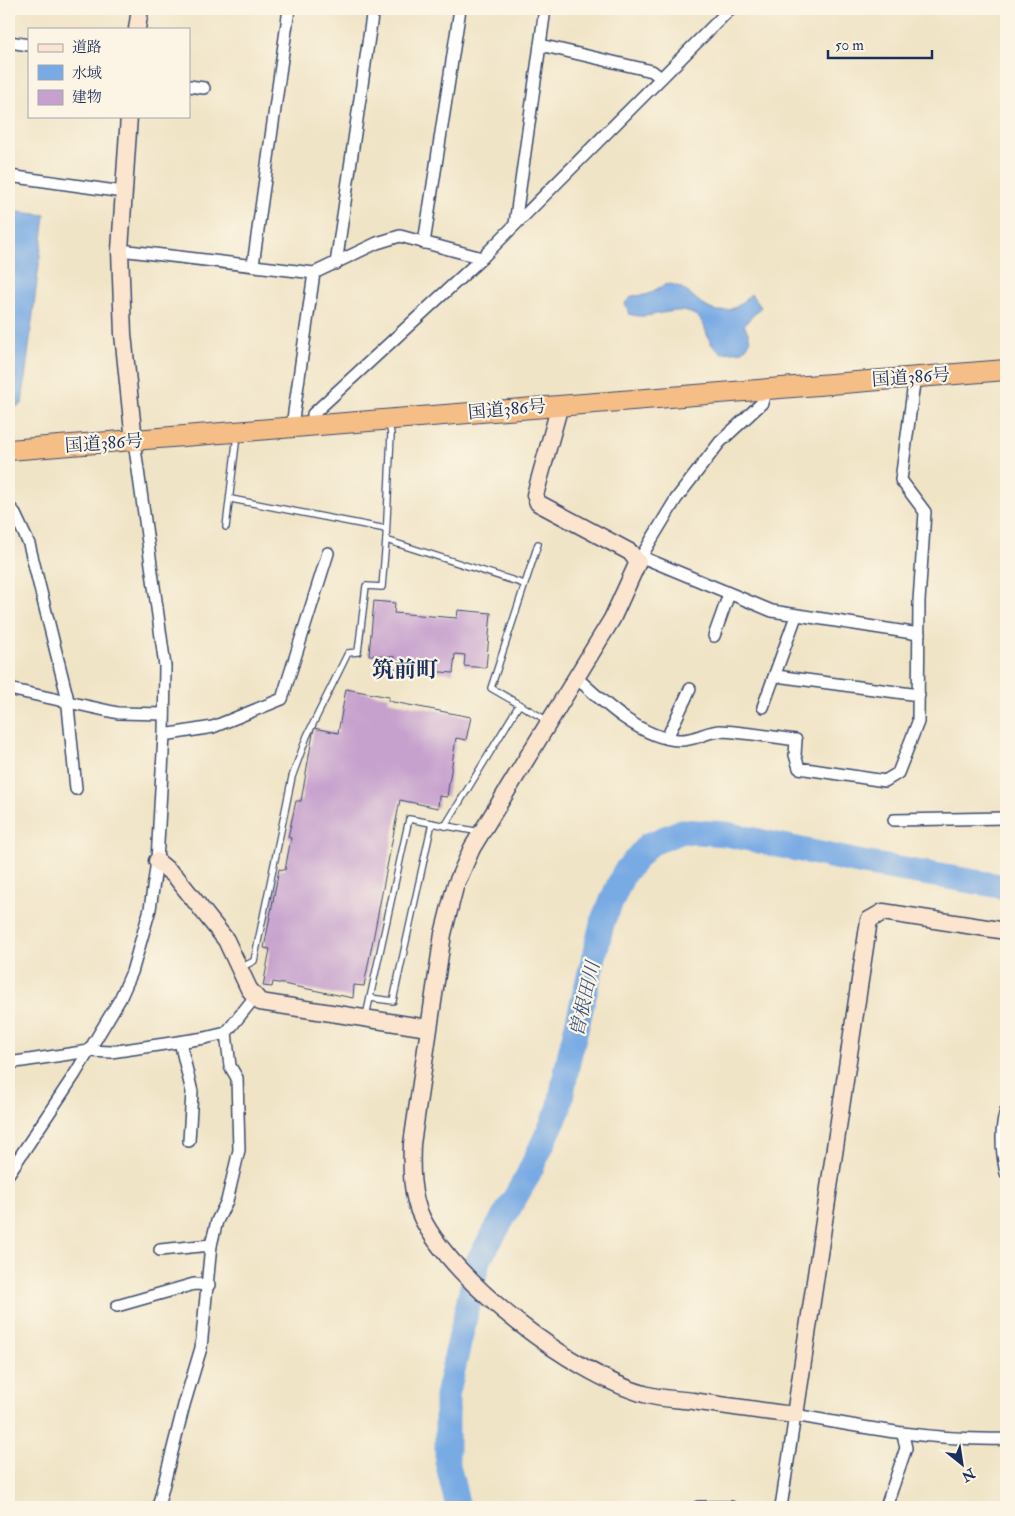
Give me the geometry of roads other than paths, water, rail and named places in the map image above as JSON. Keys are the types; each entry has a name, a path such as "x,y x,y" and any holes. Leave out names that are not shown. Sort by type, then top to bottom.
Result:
{"highway":[{"name":"国道386号","path":"9,450 134,441 312,424 1006,370"}],"street":[{"path":"137,28 140,9"},
{"path":"253,265 289,9"},
{"path":"336,264 373,9"},
{"path":"424,243 460,9"},
{"path":"515,224 545,9"},
{"path":"312,424 313,414 482,258 730,9"},
{"path":"9,42 28,45"},
{"path":"540,45 652,70 661,78"},
{"path":"190,86 204,88"},
{"path":"9,1173 89,1051 120,999 132,972 150,909 157,861 164,735 164,666 134,441 123,334 120,250 128,118"},
{"path":"9,176 123,192"},
{"path":"120,250 314,273 378,243 400,236 482,258"},
{"path":"292,426 314,273"},
{"path":"577,678 638,728 656,736 680,740 699,738 718,731 796,740 795,756 799,768 885,781 898,773 918,722 918,634 924,512 901,480 915,376"},
{"path":"766,388 762,404 720,442 676,499 640,559 612,619 472,848 455,887 443,934 412,1144 412,1178 422,1218 456,1267 495,1304 565,1357 610,1381 645,1394 795,1415 903,1434 977,1440 1006,1439"},
{"path":"560,405 535,495 538,503 640,559 772,611 918,634"},
{"path":"9,506 14,512 29,544 68,704 76,789"},
{"path":"164,735 213,727 282,699 328,553"},
{"path":"714,636 729,594"},
{"path":"763,707 776,676 796,616"},
{"path":"776,676 919,694"},
{"path":"9,689 68,704 118,713 164,714"},
{"path":"667,738 690,689"},
{"path":"894,820 1006,818"},
{"path":"157,861 176,877 226,940 254,998 260,1002 428,1028"},
{"path":"781,1507 869,920 883,912 1006,931"},
{"path":"9,1063 89,1051 111,1052 226,1033 254,998"},
{"path":"158,1507 184,1405 201,1348 209,1285 211,1245 217,1221 227,1201 239,1150 237,1078 230,1066 226,1033"},
{"path":"180,1042 192,1092 189,1140"},
{"path":"1006,1110 1003,1119 1003,1144 1006,1173"},
{"path":"160,1250 211,1245"},
{"path":"117,1306 194,1284 209,1285"},
{"path":"886,1507 906,1448 903,1434"},
{"path":"698,1507 731,1507"}],"lane":[{"path":"240,969 254,961 292,777 307,736 348,653 358,652 366,586 382,587 391,434 389,418"},
{"path":"226,527 231,499 237,431"},
{"path":"231,499 386,529"},
{"path":"386,540 524,584"},
{"path":"538,544 491,688 550,722"},
{"path":"445,826 519,705"},
{"path":"365,1018 409,819 482,832"},
{"path":"370,998 393,1001 432,823"}],"water":[{"path":"9,211 45,215 22,404 18,406 9,405"},
{"path":"670,284 679,287 708,308 716,311 725,311 736,307 751,294 761,307 744,325 749,339 746,348 743,351 722,353 710,342 699,318 687,312 679,311 645,316 629,314 625,303 632,296 646,295 664,285"}],"waterway":[{"name":"曽根田川","path":"458,1507 447,1461 447,1396 478,1261 527,1177 559,1109 569,1057 603,920 624,873 648,845 682,831 726,834 863,863 1006,887"}],"district":[{"name":"筑前町","path":"405,669"}]}
